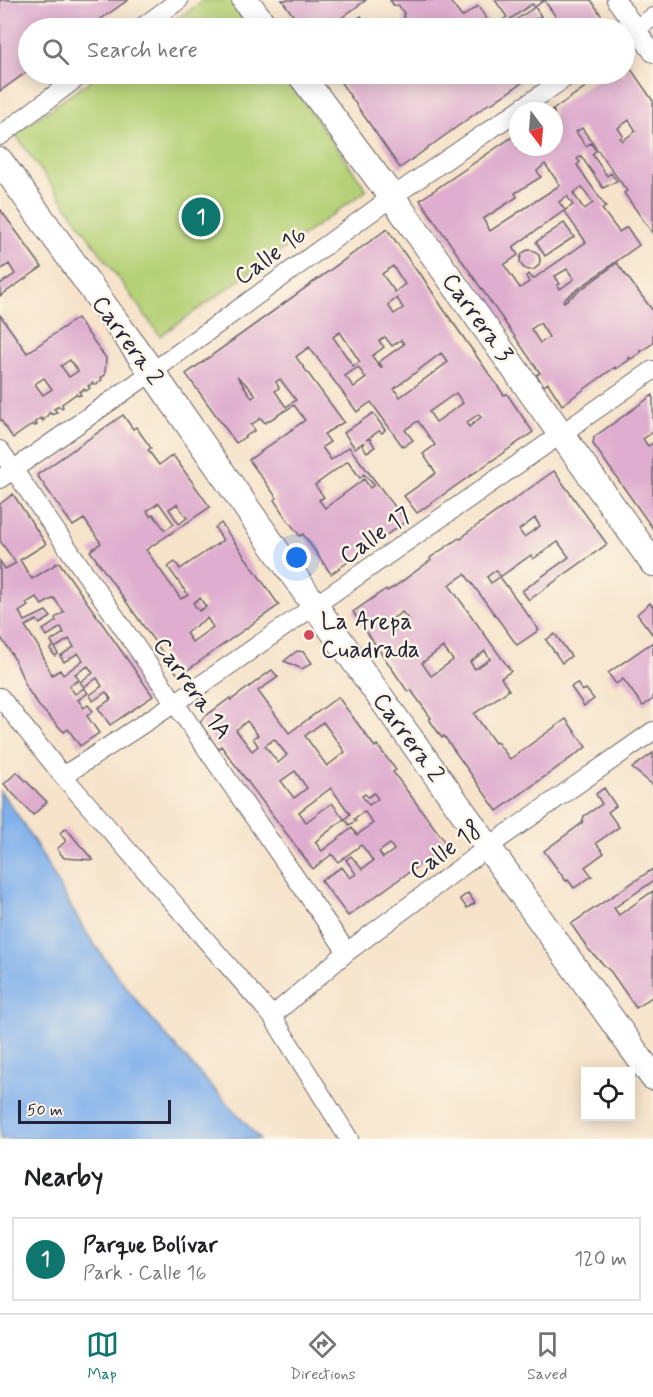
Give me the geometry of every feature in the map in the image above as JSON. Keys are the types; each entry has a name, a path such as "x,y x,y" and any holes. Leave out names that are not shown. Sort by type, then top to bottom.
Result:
{"main road":[{"path":"245,0 258,18"},
{"name":"Carrera 3","path":"307,84 392,197 653,563"},
{"name":"Carrera 2","path":"0,161 152,372 315,606 653,1077"}],"street":[{"path":"155,18 179,0"},
{"path":"616,0 624,18"},
{"path":"635,30 653,17"},
{"path":"635,37 653,53"},
{"path":"0,136 69,84"},
{"name":"Calle 16","path":"7,474 152,372 392,197 556,84"},
{"name":"Calle 17","path":"63,776 175,703 653,370"},
{"name":"Carrera 1A","path":"0,450 7,474 175,703 347,952"},
{"path":"0,697 63,776 272,1016 349,1139"},
{"name":"Calle 18","path":"272,1016 347,952 488,847 653,730"}],"green space":[{"path":"204,0 232,0 245,18 178,18"},
{"path":"86,84 291,84 367,190 160,336 15,134"}],"water":[{"path":"0,791 35,843 75,914 105,960 169,1039 260,1139 0,1139"}],"building":[{"path":"0,0 128,0 102,18 18,18 18,78 0,91"},
{"path":"282,0 366,0 341,18 295,18"},
{"path":"390,0 449,0 462,17 478,6 486,18 404,18 404,13 398,5 394,6"},
{"path":"495,0 544,0 535,7 532,4 512,18 506,18"},
{"path":"544,0 591,0 603,18 557,18"},
{"path":"535,7 541,16 538,18 518,18"},
{"path":"635,75 653,101 653,234 624,193 627,191 582,128 576,132 586,146 591,143 596,151 592,154 607,176 611,173 617,181 603,188 581,156 577,159 580,162 577,165 606,207 602,209 619,232 627,227 639,245 563,300 564,302 617,263 653,311 653,343 642,351 640,350 641,352 631,359 629,357 629,360 616,369 615,367 562,405 548,383 544,386 536,375 540,373 420,200 509,139 509,156 563,156 563,103 590,84 635,84","holes":["629,120 636,131 622,141 620,138 623,136 618,128","545,164 560,185 490,231 483,219 517,197 515,193 541,177 537,171","582,187 593,203 584,209 573,193","567,196 573,205 564,211 586,242 533,279 529,274 526,276 529,282 520,288 504,265 518,255 513,247 565,210 559,202","567,269 574,279 560,289 555,276","540,323 549,337 540,343 531,329"]},
{"path":"342,84 520,84 490,103 400,168"},
{"path":"0,209 42,267 0,296 0,284 15,274 9,264 0,270"},
{"path":"564,223 574,237 545,256 536,242"},
{"path":"387,229 504,395 507,394 533,432 417,513 404,496 436,473 423,454 435,445 418,421 405,430 413,440 403,447 371,402 357,412 309,347 296,357 344,422 324,434 330,442 322,447 331,460 349,447 406,521 331,574 303,534 300,536 286,518 274,500 277,498 249,460 305,420 294,405 265,423 261,418 251,425 255,430 236,443 186,374","holes":["393,266 405,284 395,292 382,274","397,298 403,308 394,314 388,305","340,332 360,362 353,366 333,337","385,337 392,346 401,340 404,344 379,362 381,368 372,356 384,347 379,341","441,353 448,362 400,397 394,389","358,367 366,378 354,387 345,376","237,376 256,395 252,398","280,379 296,400 286,407 275,391 279,388 276,382","456,393 463,403 436,422 429,412","479,414 481,417 469,427 466,423","348,461 360,478 364,474 374,485 370,488 364,479 325,508 319,500 324,497 315,485"]},
{"path":"530,250 537,253 540,260 537,267 530,270 523,267 520,260 523,253"},
{"path":"0,315 27,353 77,318 106,358 105,375 101,378 102,380 95,385 93,383 88,386 90,388 86,391 84,389 79,392 81,395 76,394 62,404 63,407 59,406 54,409 57,412 52,415 50,412 43,421 41,418 35,422 37,425 33,424 13,438 0,419","holes":["70,360 78,371 69,377 61,366","44,378 52,389 43,395 35,384"]},
{"path":"653,395 653,432 643,439 648,446 653,443 653,529 593,444 594,437"},
{"path":"373,413 385,430 382,433 379,431 366,440 370,439 375,447 367,452 362,445 364,442 355,448 344,433"},
{"path":"123,415 133,429 136,427 151,448 148,450 159,465 173,455 210,507 146,550 181,599 188,595 168,567 175,562 180,569 223,540 215,528 221,523 279,605 179,676 90,551 101,543 84,519 73,526 37,475","holes":["159,503 174,524 165,530 153,514 150,516 147,511","177,504 187,518 179,524 169,509","200,598 206,607 199,611 193,603","207,618 213,627 192,642 186,633"]},
{"path":"554,471 607,544 529,600 522,591 569,557 558,542 533,559 531,555 500,577 539,630 517,645 465,574 449,585 511,671 501,678 509,690 474,714 510,759 566,719 586,747 497,811 444,736 442,738 411,690 408,692 353,612 386,589 387,591 394,587 431,560 430,558 459,538 461,539","holes":["535,518 540,526 524,537 519,530","496,570 500,577 491,583 487,577","402,612 409,620 395,630 389,621","443,647 453,660 431,676 422,663","485,651 490,659 475,669 470,662"]},
{"path":"13,494 46,544 20,560 32,579 59,562 153,696 110,725 98,708 111,699 106,692 93,701 90,695 102,686 97,678 84,687 80,682 93,673 88,666 75,674 79,680 69,686 75,694 84,688 88,693 78,700 84,708 88,705 93,711 87,716 99,733 80,746 68,729 64,732 39,706 28,690 14,658 0,636 0,561 5,569 16,563 0,541 0,504","holes":["36,597 42,605 54,598 64,612 43,630 47,636 61,627 64,633 51,641 54,646 50,649 55,656 58,654 55,648 69,639 74,647 60,656 64,662 78,653 83,660 63,675 60,670 52,675 25,626 37,620 40,624 51,617 46,611 25,621 19,612 28,606 26,603"]},
{"path":"650,603 653,607 653,635 637,614"},
{"path":"555,634 571,656 562,663 546,640"},
{"path":"653,642 653,699 643,706 623,679 616,684 608,673"},
{"path":"297,651 304,652 312,663 302,669 284,661"},
{"path":"272,670 278,677 258,691 289,733 338,697 375,747 377,745 396,770 393,772 443,839 444,847 348,916 321,880 342,867 350,878 356,874 346,860 351,856 362,869 373,861 361,845 338,862 332,854 313,869 221,746 218,749 200,723 203,718 230,698 231,700","holes":["247,721 258,735 253,738 258,746 252,751 236,730","323,722 345,752 327,766 305,736","274,739 287,755 278,763 265,746","295,771 307,788 294,798 281,781","331,788 350,814 345,819 349,825 356,821 354,819 364,811 373,823 357,835 352,828 322,851 315,842 344,819 332,803 306,822 299,812","374,793 378,799 369,805 362,796 365,794 368,797","390,844 394,850 383,858 379,852"]},
{"path":"577,683 582,691 586,689 594,699 584,706 571,687"},
{"path":"653,753 653,785 632,768"},
{"path":"17,772 47,802 33,815 4,784"},
{"path":"604,788 616,806 608,812 619,827 596,843 604,853 585,867 592,876 574,888 568,880 566,881 544,851 582,823 584,816 602,804 596,794"},
{"path":"66,828 93,860 64,858 57,849 66,841 60,833"},
{"path":"653,869 653,881 614,908 619,915 653,891 653,996 636,1008 611,972 588,949 571,924"},
{"path":"468,893 475,903 467,908 460,899"}],"place":[{"name":"Parque Bolívar","path":"201,217"},
{"name":"La Arepa Cuadrada","path":"309,635"}]}
